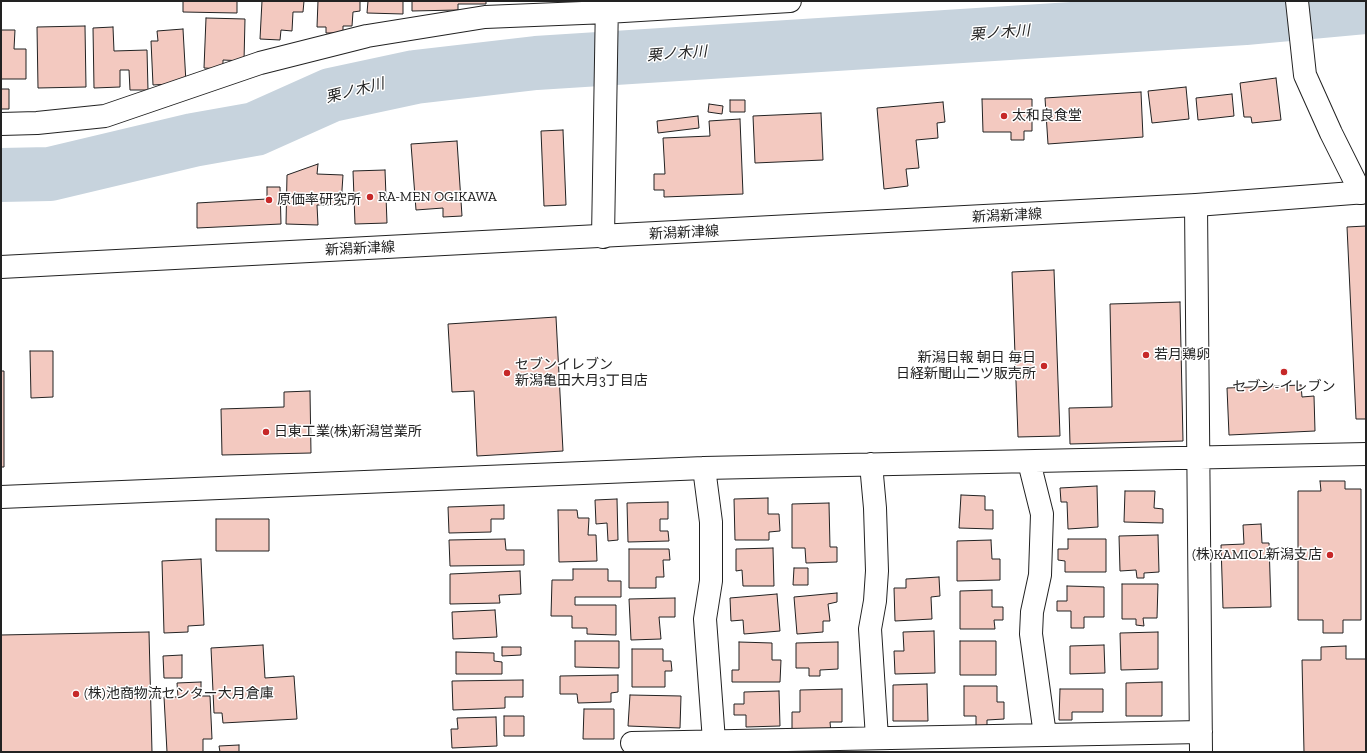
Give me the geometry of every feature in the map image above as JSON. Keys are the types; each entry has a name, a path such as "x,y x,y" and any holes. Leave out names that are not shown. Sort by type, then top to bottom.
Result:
{"street":[{"path":"1,124 37,123 105,116 260,63 367,36 485,17 607,6 790,1"},
{"path":"1297,1 1305,75 1331,133 1363,192"},
{"path":"603,237 607,6"},
{"name":"新潟新津線","path":"1,267 1196,206 1363,192"},
{"path":"632,743 1045,735 1201,742 1196,206"},
{"path":"1,497 704,468 1366,454"},
{"path":"1029,462 1042,514 1040,575 1032,612 1031,634 1045,735"},
{"path":"871,464 875,508 877,571 876,601 870,629 877,738"},
{"path":"704,468 711,522 711,581 705,619 714,741"}],"building":[{"path":"183,1 237,1 237,13 183,12"},
{"path":"262,1 304,1 303,12 293,12 292,31 281,30 280,40 260,39"},
{"path":"318,1 360,1 360,11 353,12 352,26 343,26 343,33 326,33 326,27 317,27"},
{"path":"368,1 403,1 403,14 367,13"},
{"path":"412,1 486,1 486,4 458,4 458,10 412,11"},
{"path":"206,18 245,19 244,61 223,60 223,69 204,68"},
{"path":"85,26 86,87 38,88 37,27"},
{"path":"113,27 114,51 147,50 148,90 130,90 129,70 120,70 120,87 94,88 93,28"},
{"path":"183,29 186,83 153,85 151,41 158,41 157,31"},
{"path":"1,30 15,30 14,49 26,49 26,79 1,79"},
{"path":"1276,78 1281,120 1252,123 1251,117 1244,117 1240,83"},
{"path":"1186,87 1189,119 1152,123 1148,91"},
{"path":"1,89 9,89 9,109 1,109"},
{"path":"1141,92 1143,137 1048,144 1045,98"},
{"path":"1232,94 1234,116 1198,120 1196,98"},
{"path":"982,99 1032,99 1032,131 1024,131 1024,140 1011,140 1011,132 983,132"},
{"path":"730,100 745,100 745,112 730,112"},
{"path":"943,102 945,122 937,123 938,138 916,140 919,168 906,169 908,186 884,189 877,108"},
{"path":"709,104 723,106 722,114 708,112"},
{"path":"821,113 823,160 755,163 753,116"},
{"path":"698,116 699,128 658,133 657,121"},
{"path":"740,119 743,194 664,197 664,190 654,190 654,174 665,174 663,138 710,136 709,121"},
{"path":"563,130 566,205 544,206 541,131"},
{"path":"457,141 462,216 443,217 443,208 416,210 411,144"},
{"path":"318,164 317,174 343,175 341,205 317,205 318,225 286,224 287,175"},
{"name":"RA-MEN OGIKAWA","path":"385,170 387,223 355,224 353,171"},
{"path":"267,187 280,187 281,224 197,228 197,203 267,199"},
{"path":"1366,226 1366,419 1356,419 1347,227"},
{"path":"1054,270 1060,436 1018,437 1012,272"},
{"name":"若月鶏卵","path":"1180,302 1183,441 1070,444 1069,408 1112,407 1110,304"},
{"path":"556,317 563,451 477,456 474,391 452,392 448,324"},
{"path":"30,351 53,351 53,397 31,398"},
{"path":"1,371 4,371 4,467 1,467"},
{"path":"1301,385 1302,397 1314,396 1315,431 1229,435 1227,388"},
{"name":"日東工業(株)新潟営業所","path":"310,391 311,453 222,455 221,409 284,407 284,392"},
{"name":"(株)KAMIOL新潟支店","path":"1320,481 1345,481 1345,489 1361,489 1361,620 1343,620 1343,633 1323,633 1323,620 1298,620 1298,491 1321,491"},
{"path":"1097,486 1098,527 1068,529 1067,502 1061,502 1060,488"},
{"path":"1125,491 1155,491 1154,508 1163,509 1163,523 1124,522"},
{"path":"961,495 985,496 985,510 993,510 993,529 959,528"},
{"path":"768,498 768,514 779,514 780,531 769,532 769,540 735,540 734,499"},
{"path":"617,499 618,540 608,541 607,523 596,524 595,500"},
{"path":"668,502 668,519 660,519 660,531 668,531 669,541 628,542 627,503"},
{"path":"829,503 830,547 837,547 837,562 806,563 805,548 792,548 792,504"},
{"path":"504,505 504,519 491,519 491,532 449,533 448,507"},
{"path":"558,510 577,510 578,518 589,518 588,535 596,535 597,561 559,562"},
{"path":"216,519 269,519 269,551 216,551"},
{"path":"1261,524 1262,543 1269,543 1271,607 1223,608 1221,545 1244,544 1243,525"},
{"path":"1158,535 1159,572 1144,573 1144,578 1137,578 1136,570 1120,571 1119,536"},
{"path":"505,539 506,550 524,550 524,565 450,566 449,540"},
{"path":"1068,539 1106,539 1106,572 1065,572 1065,561 1058,560 1058,549 1068,549"},
{"path":"991,540 992,559 1000,559 1000,580 957,581 957,541"},
{"path":"773,548 774,586 743,586 742,570 736,571 736,549"},
{"path":"629,549 669,549 670,560 663,560 664,577 656,577 656,588 629,588"},
{"path":"201,559 204,625 188,626 188,632 164,633 162,561"},
{"path":"794,568 808,568 808,585 793,585"},
{"path":"573,569 608,569 608,581 621,581 621,597 575,597 575,605 616,605 616,635 587,634 587,628 572,628 572,616 551,616 552,580 573,580"},
{"path":"520,571 521,594 499,595 500,603 450,604 450,574"},
{"path":"939,577 940,596 931,597 932,619 895,621 894,588 906,588 906,579"},
{"path":"1122,584 1158,584 1157,618 1143,618 1144,626 1136,625 1136,619 1122,619"},
{"path":"1067,586 1104,587 1104,617 1084,617 1084,628 1071,628 1071,611 1057,611 1057,601 1067,601"},
{"path":"992,590 992,607 1003,607 1003,620 994,620 995,629 960,629 960,591"},
{"path":"837,593 837,602 828,604 830,621 823,621 823,632 797,634 794,597"},
{"path":"777,594 780,631 744,634 743,620 731,621 730,598"},
{"path":"675,598 675,617 659,617 661,639 631,640 629,599"},
{"path":"495,610 497,637 453,639 452,612"},
{"path":"934,631 935,673 895,674 894,651 904,651 903,632"},
{"name":"(株)池商物流センター大月倉庫","path":"149,632 152,752 1,752 1,635"},
{"path":"1158,632 1158,669 1121,670 1120,633"},
{"path":"575,641 619,641 619,668 575,667"},
{"path":"960,641 996,641 996,675 960,675"},
{"path":"739,642 772,643 772,660 781,660 780,682 732,682 732,670 739,670"},
{"path":"838,642 838,669 820,670 820,676 809,676 809,668 796,668 796,643"},
{"path":"263,645 265,678 294,676 297,719 223,723 222,713 214,713 211,648"},
{"path":"1104,645 1105,673 1070,674 1070,646"},
{"path":"1346,646 1346,659 1366,659 1366,752 1304,752 1302,660 1321,660 1321,647"},
{"path":"502,647 521,647 521,655 502,656"},
{"path":"632,649 663,649 663,661 671,661 672,671 665,671 665,687 632,687"},
{"path":"456,652 494,653 494,661 502,662 502,674 456,674"},
{"path":"182,655 182,678 164,678 163,656"},
{"path":"618,675 618,692 611,693 611,702 578,703 577,694 560,694 560,676"},
{"path":"523,680 523,697 505,697 505,708 453,710 452,681"},
{"path":"201,682 201,696 210,696 212,739 203,739 203,752 167,752 164,697 178,697 177,683"},
{"path":"1162,682 1162,716 1126,716 1126,683"},
{"path":"927,684 928,721 893,721 893,685"},
{"path":"964,686 997,686 997,702 1004,702 1004,719 987,720 987,726 976,726 976,716 964,716"},
{"path":"842,689 842,722 830,722 831,733 792,733 792,712 800,712 800,690"},
{"path":"1060,689 1103,689 1103,712 1072,712 1072,720 1059,720"},
{"path":"779,691 780,726 746,727 746,715 734,715 734,704 744,704 744,692"},
{"path":"630,695 681,696 680,728 628,726"},
{"path":"584,709 614,709 614,739 583,739"},
{"path":"504,716 524,716 524,736 504,736"},
{"path":"496,717 497,746 452,748 451,729 458,729 457,718"},
{"path":"239,745 239,752 220,752 219,746"}],"waterway":[{"name":"栗ノ木川","path":"1,175 50,174 193,140 255,129 331,95 415,77 536,63 1245,18 1366,7"}],"place":[{"name":"太和良食堂","path":"1004,116"},
{"name":"RA-MEN OGIKAWA","path":"370,197"},
{"name":"原価率研究所","path":"269,200"},
{"name":"若月鶏卵","path":"1146,355"},
{"name":"新潟日報 朝日 毎日 日経新聞山二ツ販売所","path":"1044,366"},
{"name":"セブン-イレブン","path":"1284,372"},
{"name":"セブンイレブン 新潟亀田大月3丁目店","path":"507,373"},
{"name":"日東工業(株)新潟営業所","path":"266,432"},
{"name":"(株)KAMIOL新潟支店","path":"1330,555"},
{"name":"(株)池商物流センター大月倉庫","path":"76,694"}]}
